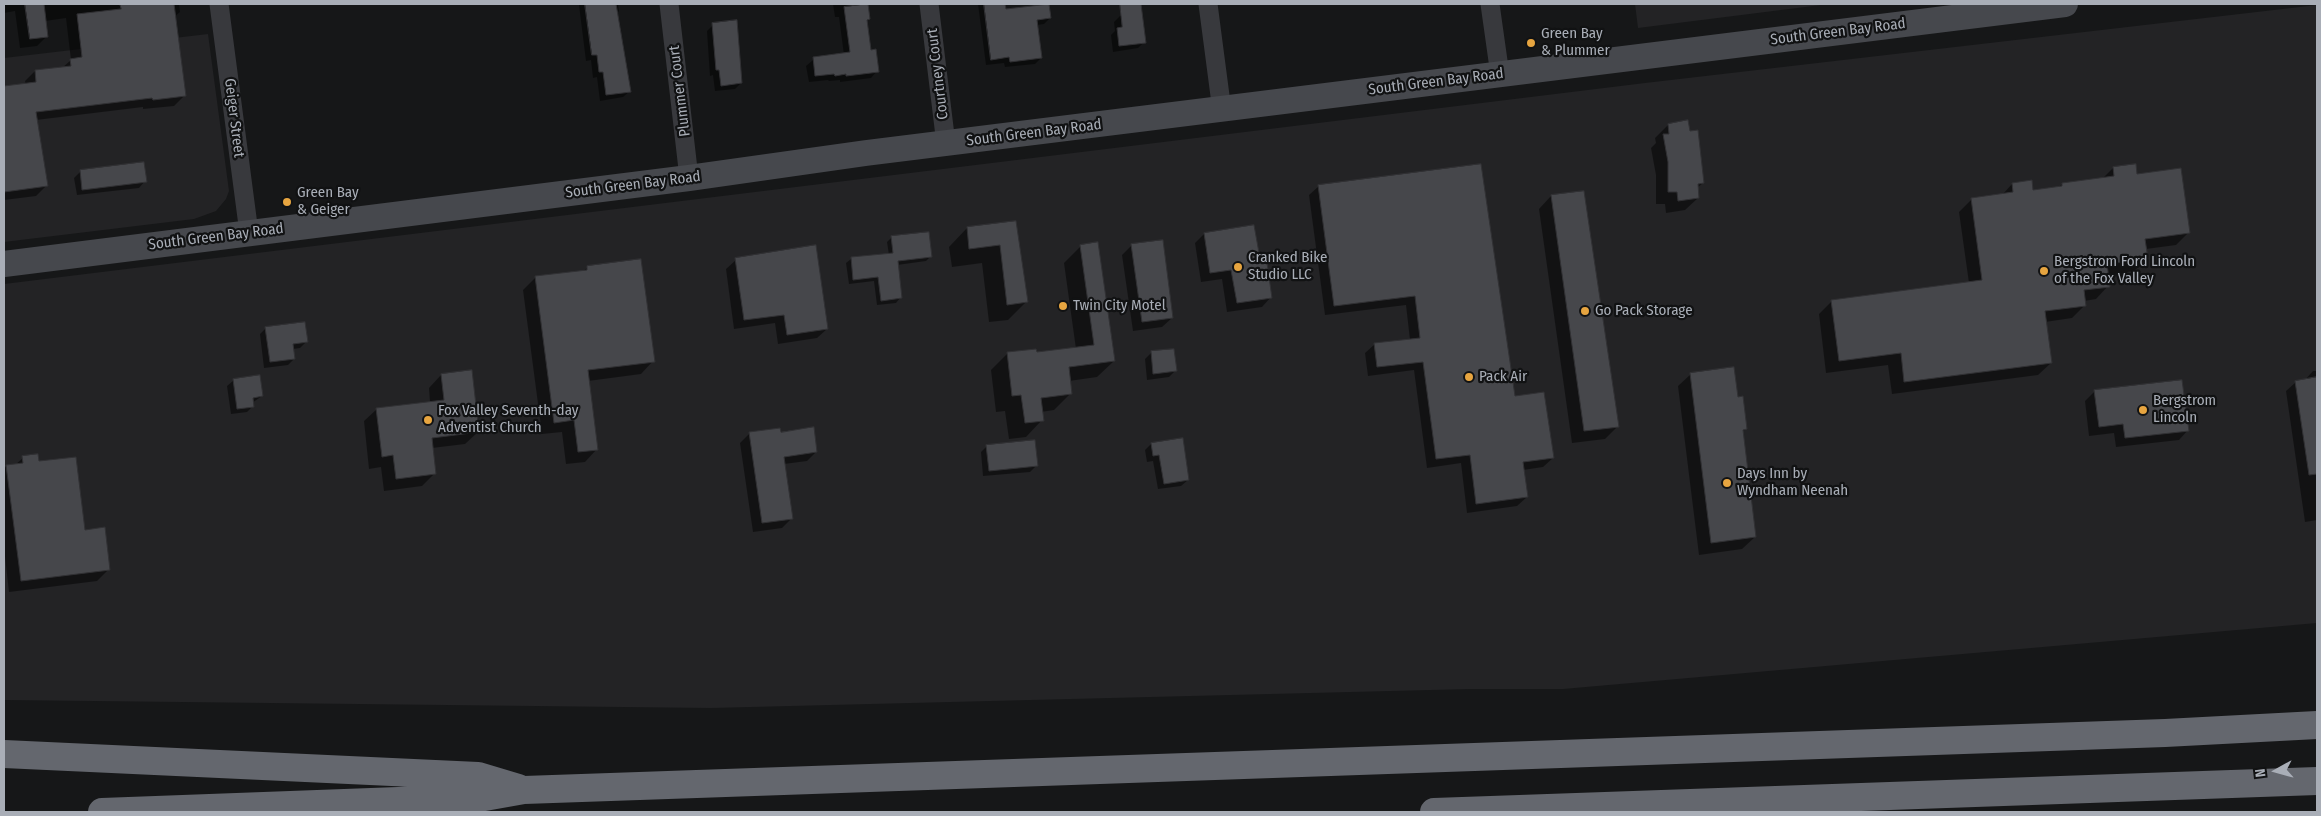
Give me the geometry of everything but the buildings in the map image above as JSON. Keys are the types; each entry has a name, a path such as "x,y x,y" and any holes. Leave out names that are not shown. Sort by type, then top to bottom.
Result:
{"highway":[{"path":"102,812 479,798 524,790 2155,734 2317,725"},
{"path":"4,754 478,776 524,790"},
{"path":"1434,812 2317,781"}],"main road":[{"name":"South Green Bay Road","path":"4,264 2065,4"}],"street":[{"name":"Geiger Street","path":"219,4 249,233"},
{"name":"Plummer Court","path":"669,4 689,178"},
{"name":"Courtney Court","path":"929,4 946,144"},
{"path":"1208,4 1222,111"},
{"path":"1490,4 1500,74"}],"shaded area":[{"path":"1635,4 1829,4 1638,28"},
{"path":"2317,5 2317,623 1563,689 1471,689 711,708 4,700 4,284 1645,83"},
{"path":"208,34 229,191 226,199 216,211 194,219 4,242 4,58"}],"place":[{"name":"Green Bay & Plummer","path":"1531,43"},
{"name":"Green Bay & Geiger","path":"287,202"},
{"name":"Cranked Bike Studio LLC","path":"1238,267"},
{"name":"Bergstrom Ford Lincoln of the Fox Valley","path":"2044,271"},
{"name":"Twin City Motel","path":"1063,306"},
{"name":"Go Pack Storage","path":"1585,311"},
{"name":"Pack Air","path":"1469,377"},
{"name":"Bergstrom Lincoln","path":"2143,410"},
{"name":"Fox Valley Seventh-day Adventist Church","path":"428,420"},
{"name":"Days Inn by Wyndham Neenah","path":"1727,483"}]}
